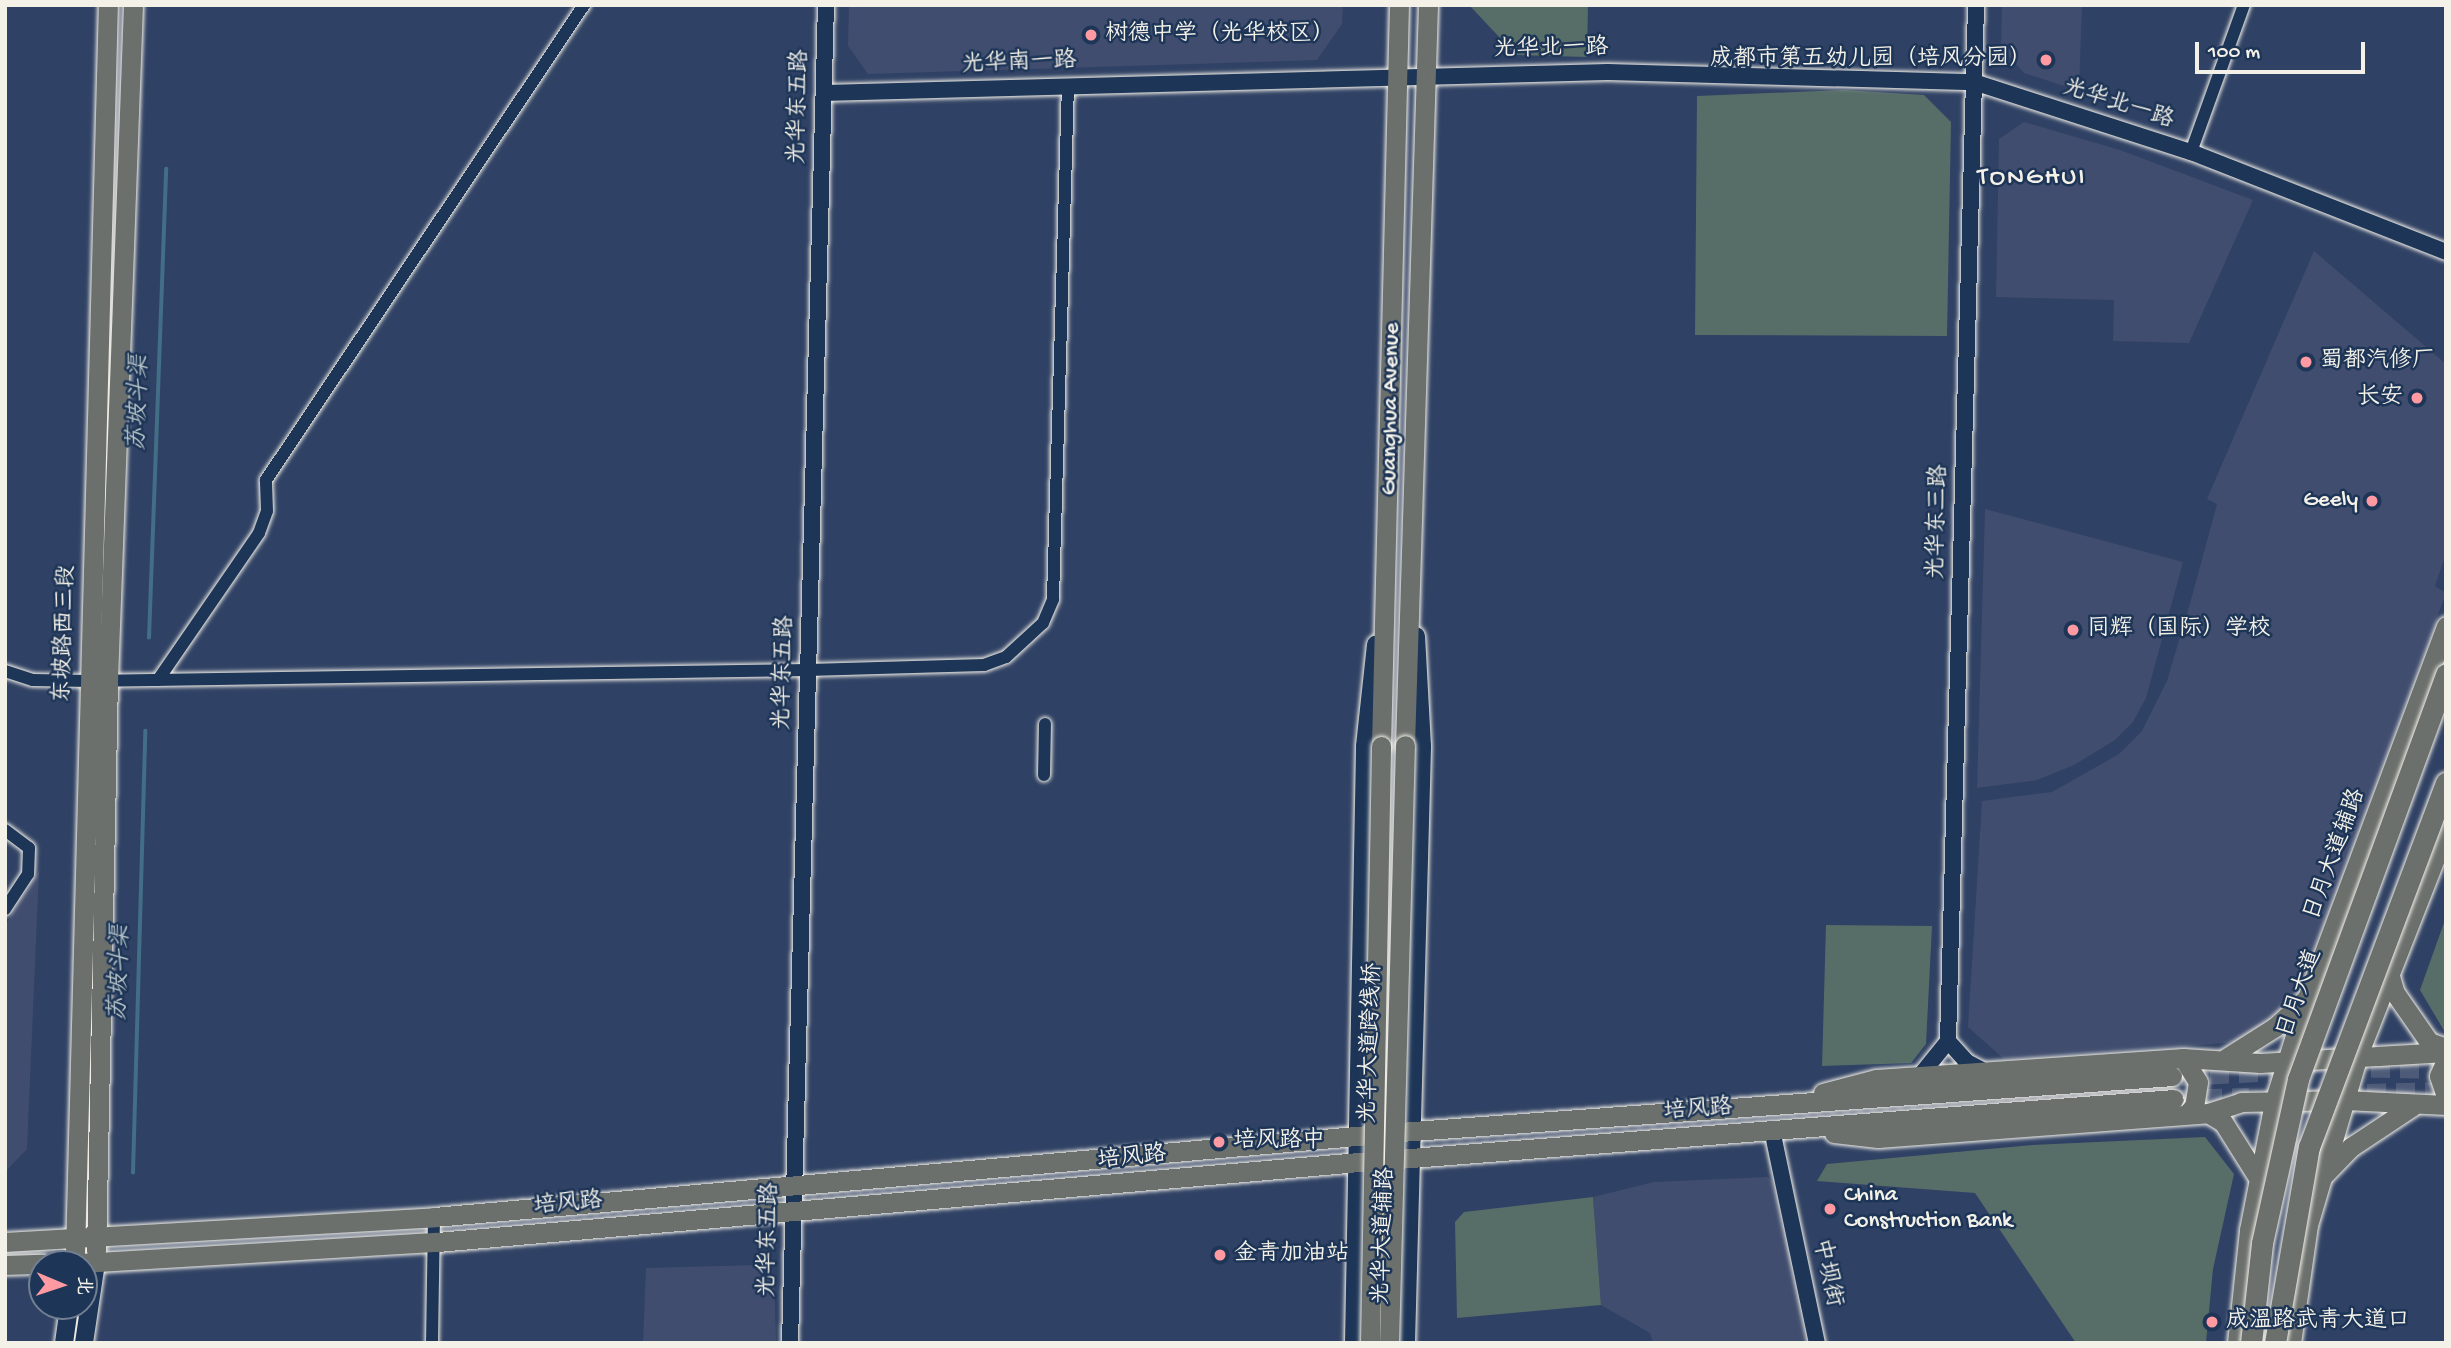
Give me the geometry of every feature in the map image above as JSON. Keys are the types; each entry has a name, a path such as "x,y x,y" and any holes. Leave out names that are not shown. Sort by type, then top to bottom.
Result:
{"highway":[{"name":"日月大道","path":"2251,1343 2262,1243 2298,1079 2446,674"},
{"path":"2275,1343 2309,1147 2446,783"}],"main road":[{"name":"东坡路西三段","path":"96,1250 98,681 108,5"},
{"name":"东坡路西三段","path":"75,1250 98,681 133,5"},
{"name":"Guanghua Avenue","path":"1381,746 1399,5"},
{"name":"Guanghua Avenue","path":"1405,745 1413,563 1427,5"},
{"name":"光华大道辅路","path":"1354,1343 1360,1136 1365,746 1384,561"},
{"name":"光华大道辅路","path":"1406,1343 1422,746 1413,563"},
{"name":"日月大道辅路","path":"2237,1343 2257,1176 2274,1102 2307,998 2446,626"},
{"name":"光华大道跨线桥","path":"1389,1343 1405,745"},
{"name":"光华大道跨线桥","path":"1370,1343 1381,746"},
{"path":"2291,1343 2295,1295 2321,1178 2358,1055 2446,831"},
{"path":"2390,976 2395,993 2430,1042 2446,1050"},
{"path":"2226,1058 2275,1027 2307,998"},
{"path":"1362,1007 1373,1039 1399,1040 1416,1012"},
{"path":"1788,1102 1875,1079 2183,1058 2288,1060 2446,1050"},
{"path":"2183,1058 2198,1082 2194,1106 2187,1114"},
{"path":"2446,1060 2439,1076 2446,1096"},
{"name":"培风路","path":"5,1242 96,1240 434,1217 794,1183 1096,1162 1413,1131 2172,1076"},
{"name":"培风路","path":"98,1263 434,1242 1359,1162 2174,1099"},
{"path":"1782,1129 1878,1139 2208,1112 2241,1102 2345,1100 2446,1105"},
{"path":"2321,1178 2351,1147 2415,1105"},
{"path":"2208,1112 2223,1122 2257,1176"},
{"path":"5,1265 28,1264"},
{"path":"64,1343 67,1320"},
{"path":"84,1343 87,1320"}],"street":[{"path":"158,680 259,533 267,504 266,480 584,5"},
{"name":"光华东五路","path":"790,1343 826,5"},
{"name":"光华东三路","path":"1948,1041 1976,5"},
{"path":"2191,152 2244,5"},
{"name":"光华北一路","path":"1425,74 1608,72 1974,82 2191,152 2446,252"},
{"name":"光华南一路","path":"824,93 1068,85 1302,82 1425,74"},
{"path":"5,671 33,680 98,681 808,670 984,665 1025,644 1043,623 1053,599 1068,85"},
{"path":"1044,775 1045,723"},
{"path":"5,830 29,848 28,874 5,909"},
{"path":"1919,1077 1936,1061 1948,1041 1967,1062 1989,1073"},
{"name":"中坝街","path":"1782,1129 1817,1343"},
{"path":"432,1343 434,1217"}],"shaded area":[{"name":"树德中学（光华校区）","path":"849,5 1343,5 1342,24 1317,60 868,74 848,46"},
{"name":"成都市第五幼儿园（培风分园）","path":"2002,5 2082,5 2079,91 2024,73 2001,47"},
{"path":"2024,122 2120,150 2253,200 2189,343 2113,341 2114,300 1996,297 1999,139"},
{"path":"2314,251 2446,364 2446,554 2435,586 2446,593 2296,996 2240,1042 2004,1059 1968,1027 1982,801 2052,792 2119,754 2142,731 2167,681 2191,600 2217,504 2207,499"},
{"name":"同辉（国际）学校","path":"1985,509 2183,562 2146,698 2133,722 2115,740 2074,765 2037,780 1977,788"},
{"path":"39,871 27,1149 5,1172 5,926"},
{"path":"1767,1177 1772,1181 1807,1343 1653,1343 1650,1333 1601,1305 1593,1197 1654,1182"},
{"path":"758,1265 774,1278 776,1343 643,1343 646,1268"}],"green space":[{"path":"1588,5 1587,57 1516,55 1470,6"},
{"path":"1844,90 1924,95 1951,122 1947,336 1695,335 1697,96"},
{"path":"2446,917 2446,1034 2420,990"},
{"path":"1826,925 1932,926 1926,1044 1911,1063 1822,1066"},
{"path":"2205,1137 2234,1174 2213,1269 2206,1343 2076,1343 1975,1193 1817,1181 1827,1164 2032,1145"},
{"path":"1593,1197 1601,1305 1457,1318 1455,1222 1464,1212"}],"waterway":[{"name":"苏坡斗渠","path":"149,638 166,169"},
{"name":"苏坡斗渠","path":"133,1173 145,731"}],"tunnel":[{"path":"2342,1067 2446,1069"},
{"path":"2181,1076 2277,1071"},
{"path":"2367,1093 2446,1091"},
{"path":"2174,1099 2249,1097"}],"place":[{"name":"树德中学（光华校区）","path":"1091,35"},
{"name":"成都市第五幼儿园（培风分园）","path":"2046,60"},
{"name":"蜀都汽修厂","path":"2306,362"},
{"name":"长安","path":"2417,398"},
{"name":"Geely","path":"2372,501"},
{"name":"同辉（国际）学校","path":"2073,630"},
{"name":"培风路中","path":"1219,1142"},
{"name":"China Construction Bank","path":"1830,1209"},
{"name":"金青加油站","path":"1220,1255"},
{"name":"成温路武青大道口","path":"2212,1322"}],"district":[{"name":"TONGHUI","path":"2032,179"}]}
